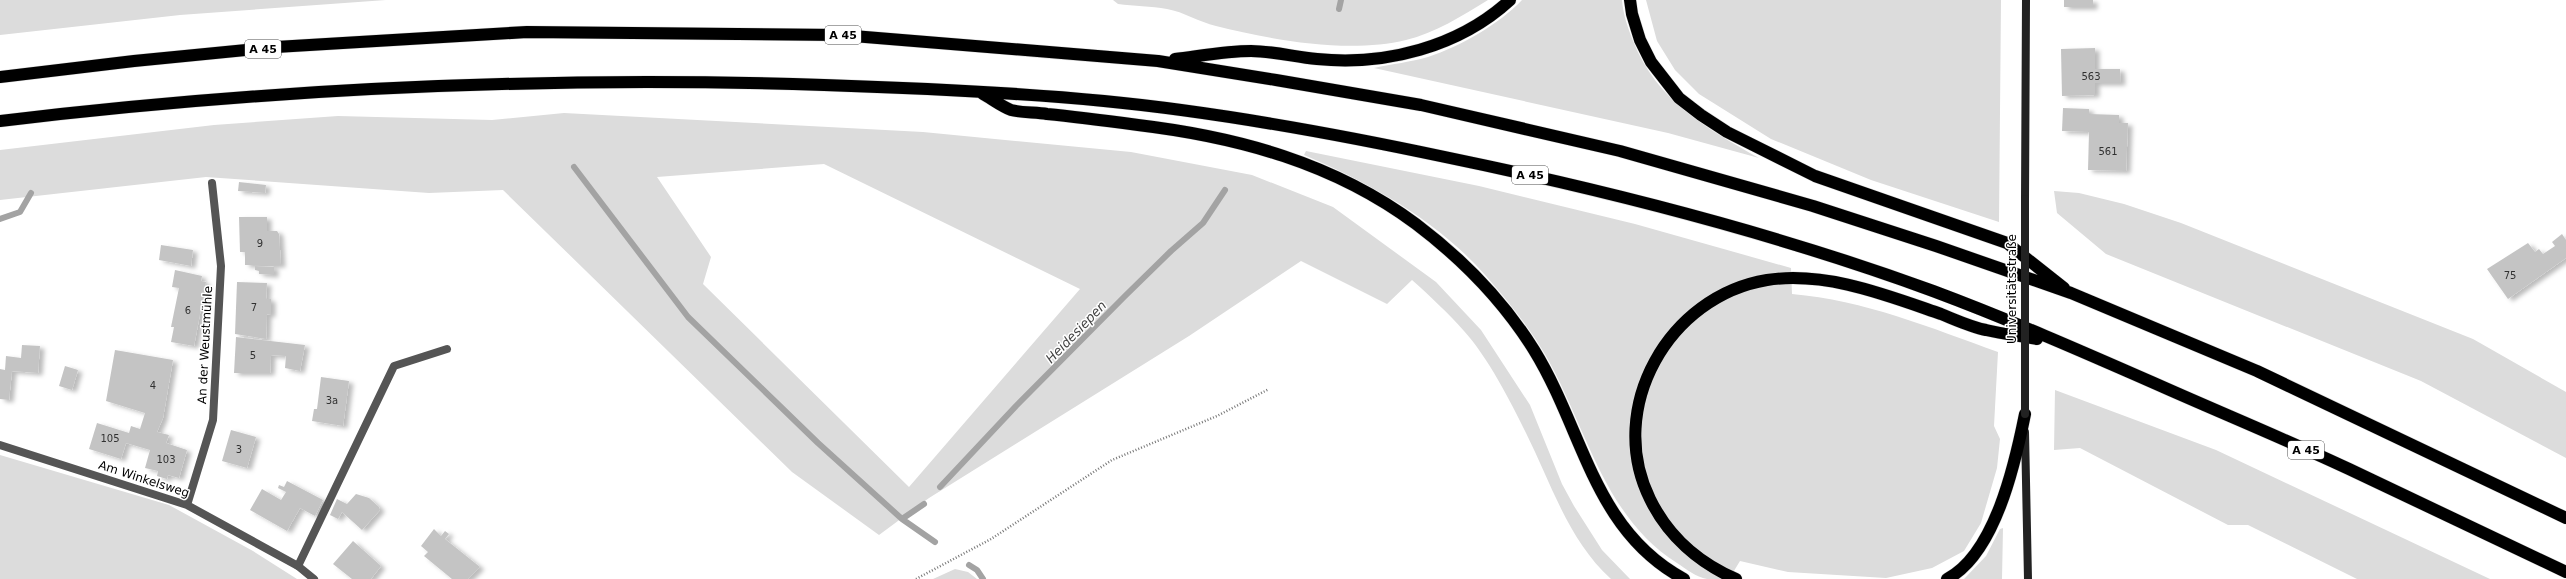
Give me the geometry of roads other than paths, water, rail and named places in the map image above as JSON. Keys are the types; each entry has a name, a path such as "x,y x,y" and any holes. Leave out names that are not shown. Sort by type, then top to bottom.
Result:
{"highway":[{"path":"1158,61 1251,51 1344,61 1390,57 1416,51 1461,33 1483,20 1510,0"},
{"path":"1630,0 1632,14 1640,40 1651,62 1679,98 1701,115 1727,132 1815,176 2007,244 2071,293"},
{"name":"A 45","path":"0,77 276,47 527,32 841,35 1158,61 1421,105 1620,151 1813,206 2071,293 2257,371 2566,518"},
{"name":"A 45","path":"0,121 136,105 271,94 534,83 701,81 978,92 1105,101 1265,122 1514,171 1624,198 1803,249 1932,290 2061,342 2342,466 2566,572"},
{"path":"978,92 1012,110 1174,129 1269,150 1329,173 1414,223 1464,266 1515,323 1550,379 1604,500 1636,544 1654,561 1684,579"},
{"path":"1736,579 1705,563 1689,551 1660,517 1649,498 1642,479 1637,452 1636,431 1644,385 1666,343 1681,323 1698,309 1719,294 1744,285 1767,280 1807,279 1841,283 1887,296 1985,330 2061,342"},
{"path":"1947,579 1965,565 1978,551 1987,535 2015,466 2025,414"}],"main road":[{"name":"Universitätsstraße","path":"2026,0 2025,414 2028,579"}],"street":[{"name":"An der Weustmühle","path":"187,505 213,420 221,266 212,183"},
{"path":"298,566 394,366 447,349"},
{"name":"Am Winkelsweg","path":"0,445 187,505 298,566 314,579"}],"waterway":[{"name":"Heidesiepen","path":"1339,9 1341,0"},
{"path":"574,167 688,317 818,443 902,519 935,542"},
{"name":"Heidesiepen","path":"940,487 1016,406 1125,296 1171,251 1203,223 1225,190"},
{"path":"0,219 20,212 31,193"},
{"name":"Heidesiepen","path":"902,519 924,504"},
{"path":"969,565 977,570 983,579"}]}
